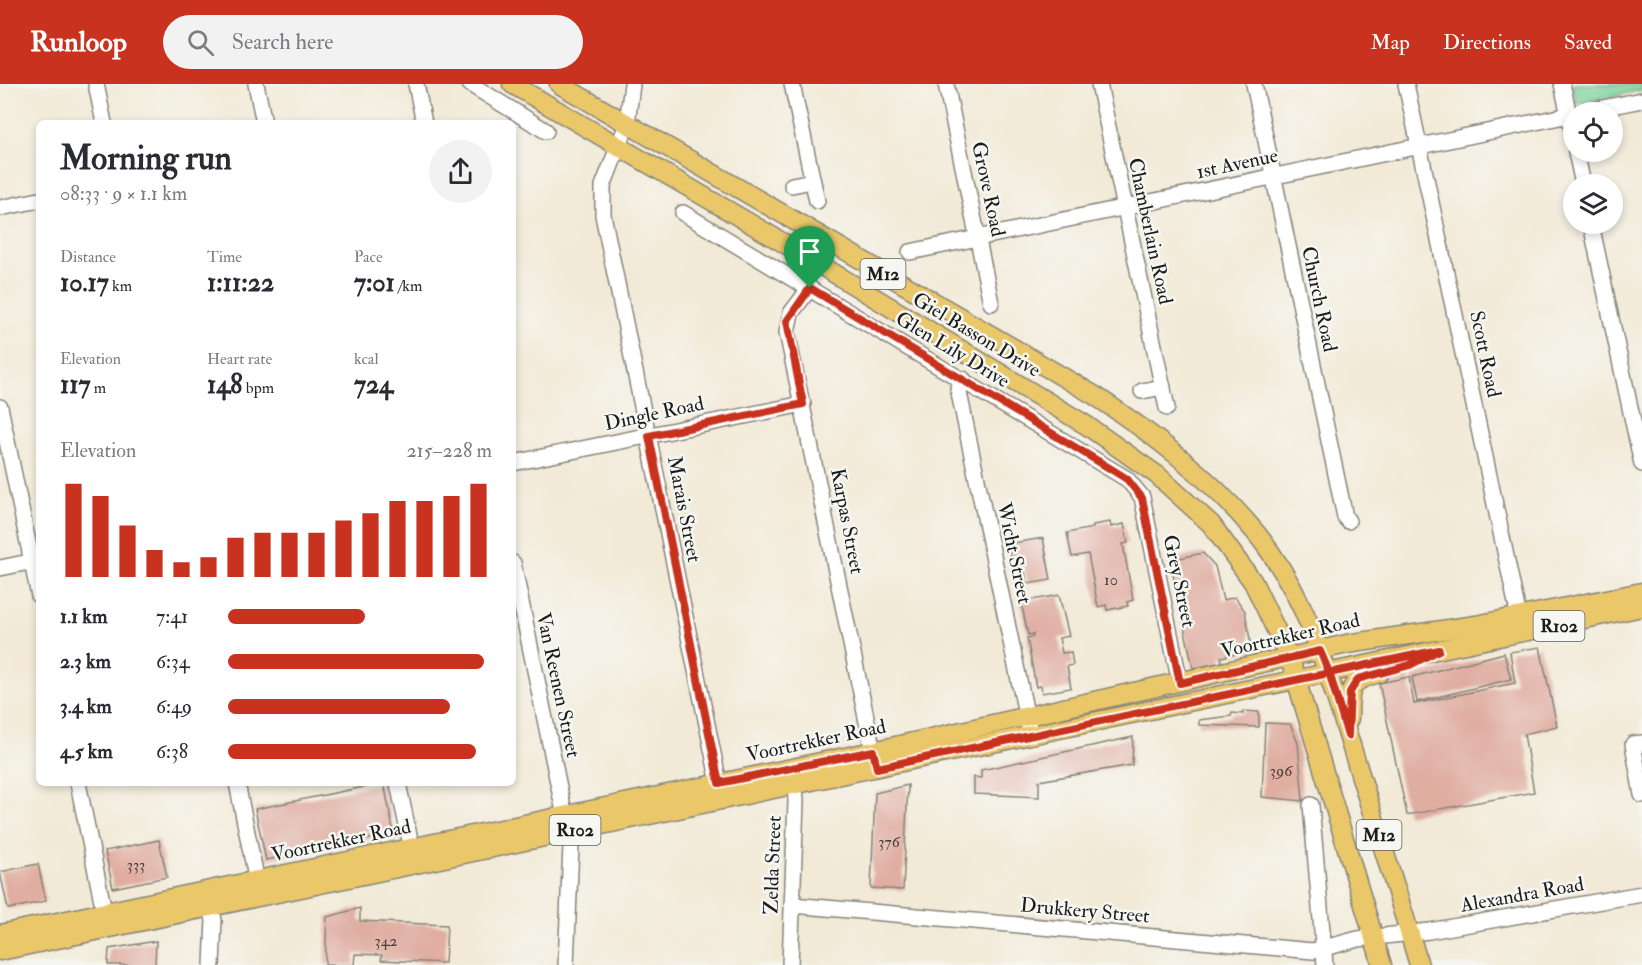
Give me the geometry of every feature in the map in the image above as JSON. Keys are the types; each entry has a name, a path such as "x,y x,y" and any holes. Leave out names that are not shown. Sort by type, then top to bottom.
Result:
{"main road":[{"name":"Giel Basson Drive","path":"512,84 788,245 1086,426 1156,475 1211,525 1235,555 1253,582 1290,658"},
{"name":"Giel Basson Drive","path":"559,84 813,229 888,277 1094,395 1155,436 1193,469 1256,532 1294,592 1320,651"},
{"name":"Voortrekker Road","path":"0,934 106,920 258,889 721,791 793,767 875,760 1031,736 1439,650 1642,592"},
{"name":"Voortrekker Road","path":"721,791 796,786 875,760 1027,717 1397,634 1521,625 1642,607"},
{"path":"1348,736 1350,692 1358,679 1410,665 1439,650"},
{"name":"M12","path":"1320,651 1329,672 1419,965"},
{"name":"M12","path":"1290,658 1382,965"},
{"name":"Voortrekker Road","path":"0,951 106,920"}],"street":[{"path":"96,84 103,120"},
{"path":"256,84 263,120"},
{"path":"416,84 419,120"},
{"path":"470,84 546,130"},
{"name":"Marais Street","path":"633,84 627,124 603,186 602,206 721,791"},
{"path":"792,84 816,201"},
{"name":"Grove Road","path":"946,84 991,303"},
{"name":"Chamberlain Road","path":"1099,84 1167,408"},
{"name":"Church Road","path":"1254,84 1348,522"},
{"name":"Scott Road","path":"1406,84 1521,625"},
{"path":"1562,84 1570,102"},
{"name":"1st Avenue","path":"1623,104 1642,100"},
{"name":"1st Avenue","path":"910,252 1563,117"},
{"path":"792,185 812,181"},
{"path":"0,208 36,201"},
{"name":"Glen Lily Drive","path":"683,213 963,379 1127,479 1137,489"},
{"path":"1594,234 1642,464"},
{"name":"Karpas Street","path":"810,288 787,321 875,760"},
{"name":"Wicht Street","path":"963,379 958,388 1031,736"},
{"path":"1142,391 1163,387"},
{"name":"Dingle Road","path":"516,462 803,404"},
{"path":"0,406 35,561 0,568"},
{"name":"Grey Street","path":"1137,489 1142,498 1180,683"},
{"name":"Van Reenen Street","path":"516,578 571,846 566,965"},
{"path":"1638,743 1642,795"},
{"name":"Zelda Street","path":"790,965 796,786 793,767"},
{"path":"79,786 106,920"},
{"path":"238,786 258,889"},
{"path":"399,786 413,856"},
{"path":"1311,805 1325,965"},
{"name":"Alexandra Road","path":"1373,938 1642,894"},
{"path":"209,899 214,920 212,965"},
{"name":"Drukkery Street","path":"792,906 1313,951 1373,938"}],"green space":[{"path":"1572,84 1642,84 1642,90 1576,102"}],"building":[{"path":"1110,522 1111,527 1124,524 1128,543 1123,544 1133,600 1127,602 1128,606 1107,610 1106,605 1098,607 1088,554 1072,557 1067,533"},
{"path":"1043,538 1051,580 1027,584 1022,556 1011,557 1008,544"},
{"path":"1203,553 1215,566 1223,600 1235,597 1245,611 1252,651 1221,657 1222,662 1193,668 1170,560"},
{"path":"1059,595 1069,636 1059,638 1062,653 1071,652 1073,665 1067,666 1071,688 1042,693 1041,686 1036,687 1027,638 1033,637 1033,634 1028,635 1021,602"},
{"path":"1540,647 1557,726 1524,734 1534,792 1407,815 1379,683 1409,677 1414,704 1515,683 1510,652"},
{"path":"1504,653 1511,679 1417,702 1412,677"},
{"path":"1243,711 1259,712 1259,727 1199,725 1199,720 1231,716 1232,713 1243,714"},
{"path":"1265,723 1290,724 1298,743 1303,801 1262,797"},
{"path":"1133,737 1132,765 1039,781 1039,797 974,794 974,777 981,778 981,770"},
{"path":"908,785 903,890 871,888 875,793"},
{"path":"369,786 385,786 394,834 266,860 255,809"},
{"path":"159,840 167,877 113,888 105,851"},
{"path":"38,864 46,901 8,909 0,872"},
{"path":"360,908 360,921 447,925 445,963 381,960 382,955 355,954 354,965 325,965 327,917"},
{"path":"156,941 155,965 108,965 109,949"}],"route":[{"path":"810,288 790,313 787,321 787,332 803,404 649,436 719,783 873,751 877,768 1329,672 1439,650 1410,665 1358,679 1350,692 1348,736 1329,672 1320,651 1180,683 1142,498 1137,489 1127,479 1111,469 810,288"}]}
